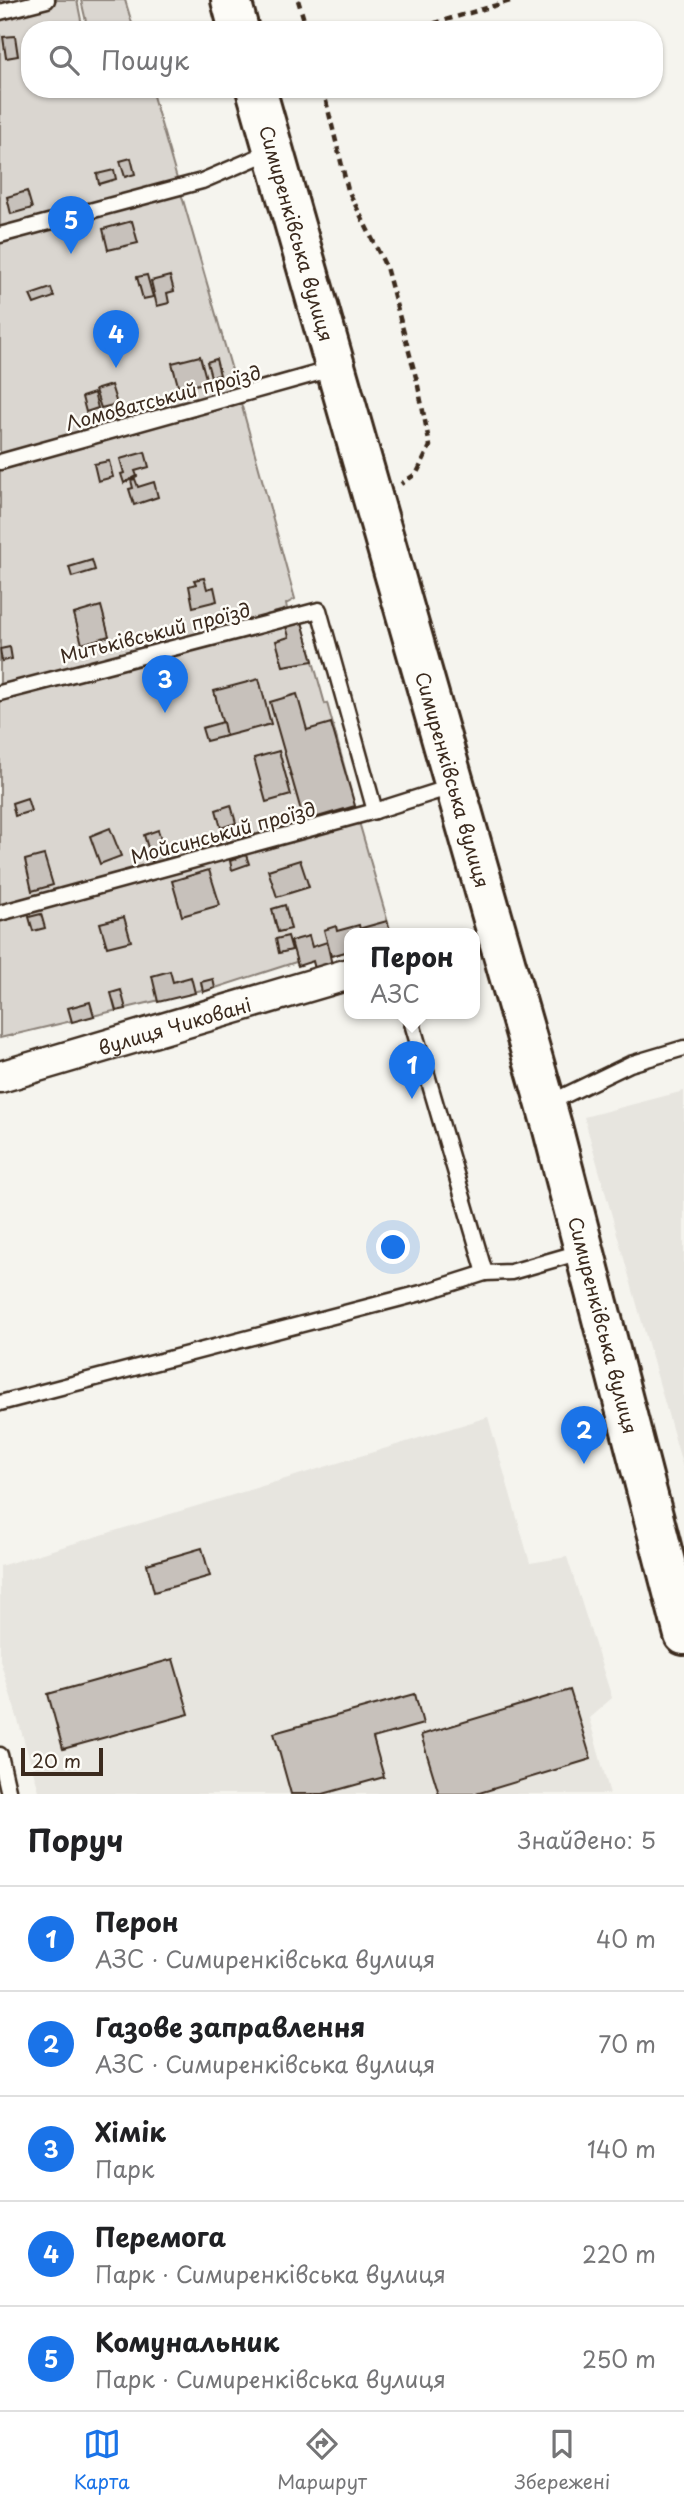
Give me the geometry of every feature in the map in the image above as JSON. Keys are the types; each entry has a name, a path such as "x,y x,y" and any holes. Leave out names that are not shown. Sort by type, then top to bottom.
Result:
{"main road":[{"path":"231,0 237,21"},
{"name":"Симиренківська вулиця","path":"259,98 455,786 486,934 546,1105 684,1631"}],"street":[{"name":"вулиця Чиковані","path":"0,1077 344,975"}],"lane":[{"path":"0,12 47,0"},
{"path":"0,235 202,181 274,150"},
{"name":"Ломоватський проїзд","path":"0,462 336,368"},
{"name":"Митьківський проїзд","path":"0,693 319,610 375,811"},
{"name":"Мойсинський проїзд","path":"0,913 375,811 455,786"},
{"path":"412,1019 485,1273"},
{"path":"546,1105 630,1064 684,1048"},
{"path":"0,1403 425,1292 485,1273 511,1272 584,1251"},
{"path":"0,1755 9,1794"}],"path":[{"path":"298,0 304,21"},
{"path":"442,21 513,0"},
{"path":"325,98 348,190 386,267 417,382 430,446 417,473 374,503"}],"shaded area":[{"path":"0,0 77,0 81,21 21,21 21,98 154,98 177,179 173,184 125,196 130,208 181,193 238,391 184,407 187,419 241,403 295,599 286,604 287,609 247,621 252,634 302,622 355,806 0,908"},
{"path":"81,0 125,0 131,21 86,21"},
{"path":"359,822 390,928 344,928 344,952 330,956 315,969 313,961 298,965 296,962 203,992 202,990 0,1038 0,921"},
{"path":"684,1091 684,1471 584,1117"},
{"path":"488,1417 530,1563 567,1557 612,1698 589,1718 610,1794 40,1794 0,1660 0,1566"}],"building":[{"path":"15,36 18,56 6,58 3,37"},
{"path":"131,158 135,174 125,177 120,161"},
{"path":"114,170 116,179 99,184 97,174"},
{"path":"27,191 32,208 11,214 7,197"},
{"path":"132,221 138,243 108,250 103,229"},
{"path":"147,275 153,297 143,299 137,277"},
{"path":"170,276 174,291 167,293 169,303 157,306 151,281"},
{"path":"51,288 54,297 34,304 30,295"},
{"path":"200,356 207,382 179,389 172,363"},
{"path":"216,359 220,375 211,377 207,362"},
{"path":"111,385 117,404 101,408 95,390"},
{"path":"94,393 98,408 86,412 82,397"},
{"path":"145,452 149,467 135,471 137,476 124,483 120,459"},
{"path":"109,461 113,477 98,481 94,464"},
{"path":"135,479 138,487 154,482 158,497 134,505 129,489 133,488 131,480"},
{"path":"92,560 95,570 72,577 69,567"},
{"path":"204,578 207,589 214,587 217,601 193,607 189,586 196,584 194,580"},
{"path":"101,606 109,636 82,644 74,614"},
{"path":"302,622 313,661 283,666 276,641 289,637 286,626"},
{"path":"10,647 12,659 2,661 0,649"},
{"path":"259,679 271,724 226,736 214,691"},
{"path":"297,694 307,730 331,723 355,806 304,821 270,702"},
{"path":"223,722 226,736 206,741 202,728"},
{"path":"279,751 291,795 266,802 254,758"},
{"path":"27,798 31,811 15,816 12,803"},
{"path":"231,805 236,823 221,828 216,810"},
{"path":"241,826 244,838 222,845 219,833"},
{"path":"110,828 121,856 100,864 90,836"},
{"path":"158,830 167,859 153,864 144,835"},
{"path":"44,855 53,885 32,891 25,860"},
{"path":"246,855 249,864 232,870 230,861"},
{"path":"300,860 309,887 277,897 268,870"},
{"path":"209,870 220,905 182,916 172,881"},
{"path":"285,905 291,929 278,932 272,909"},
{"path":"41,914 45,928 33,931 29,917"},
{"path":"124,917 131,941 107,947 100,923"},
{"path":"387,921 389,928 362,928"},
{"path":"336,926 337,931 344,929 344,952 331,956 324,930"},
{"path":"288,936 292,950 279,953 276,939"},
{"path":"309,936 312,947 327,942 332,965 315,969 313,961 298,966 291,941"},
{"path":"170,971 173,982 191,977 195,993 158,1002 152,976"},
{"path":"213,979 215,988 203,992 201,982"},
{"path":"121,990 126,1009 116,1011 111,993"},
{"path":"90,1002 94,1016 72,1022 68,1008"},
{"path":"202,1548 210,1576 154,1592 147,1564"},
{"path":"173,1659 189,1714 63,1749 48,1694"},
{"path":"570,1690 591,1759 476,1794 439,1794 421,1735"},
{"path":"415,1694 423,1724 373,1738 384,1777 323,1794 291,1794 274,1733"}],"place":[{"name":"Комунальник","path":"71,254"},
{"name":"Перемога","path":"116,368"},
{"name":"Хімік","path":"165,713"},
{"name":"Перон","path":"412,1099"},
{"name":"Газове заправлення","path":"584,1464"}]}
